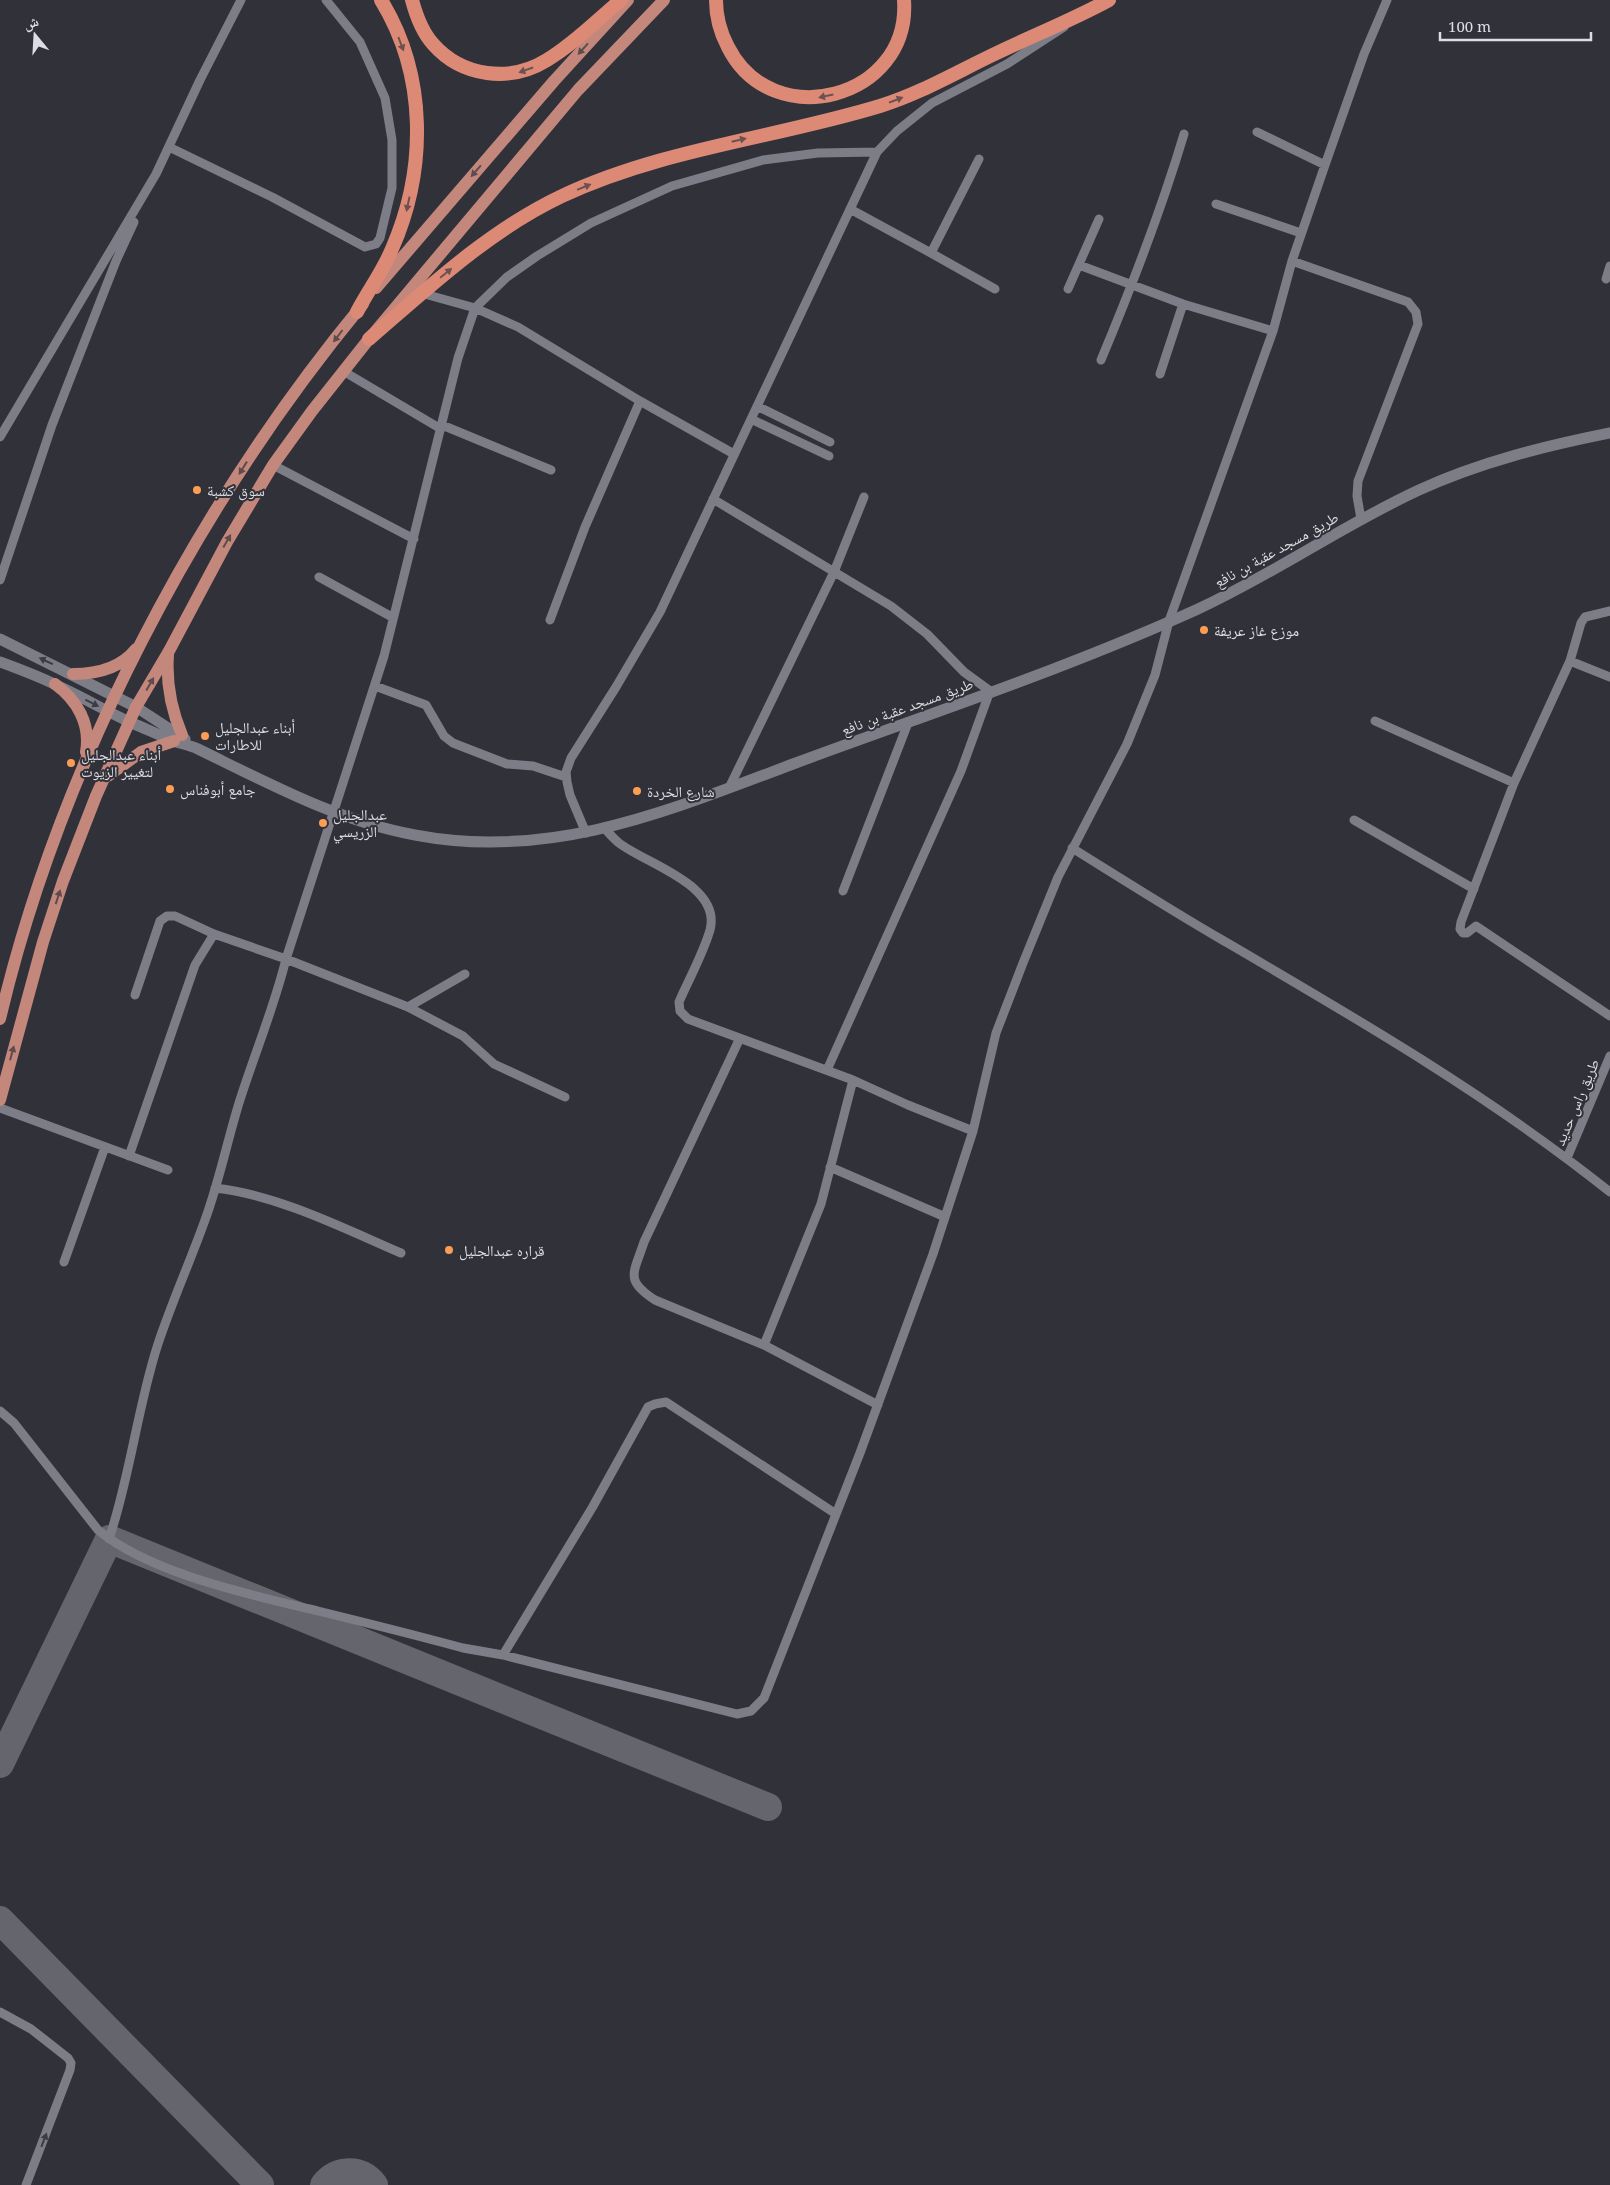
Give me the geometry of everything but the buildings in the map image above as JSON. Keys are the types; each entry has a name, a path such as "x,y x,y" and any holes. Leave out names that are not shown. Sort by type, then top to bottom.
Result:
{"highway":[{"path":"356,312 392,250 407,212 415,170 418,130 416,94 405,54 389,14 381,0"},
{"path":"412,0 417,16 432,44 453,62 474,71 503,75 524,72 547,61 621,0"},
{"path":"716,0 716,11 722,36 734,60 751,77 771,90 795,98 820,98 846,91 868,79 884,63 896,46 902,29 904,0"},
{"path":"369,338 456,265 522,218 562,196 614,175 662,160 881,105 927,88 1109,0"}],"main road":[{"path":"0,1019 20,942 61,819 84,762 173,582 246,464 356,312 428,225 628,0"},
{"path":"0,1100 43,942 64,880 104,779 136,707 169,651 227,542 273,464 369,338 578,90 664,0"},
{"path":"73,674 105,671 120,664 142,642"},
{"path":"104,779 122,764 141,752 178,738 169,688 169,651"},
{"path":"55,684 74,701 80,712 87,736 84,762"}],"street":[{"path":"169,147 272,197 366,247 376,244 380,238 392,188 392,140 385,98 360,42 326,0"},
{"path":"0,1411 14,1423 98,1530 137,1555 217,1585 462,1648 503,1655 737,1714 751,1711 764,1698 878,1405 933,1254 943,1216 973,1131 996,1033 1038,924 1072,848 1135,725 1155,675 1169,621 1273,331 1292,261 1324,165 1364,54 1387,0"},
{"path":"0,580 68,381 116,261 200,80 239,3"},
{"path":"586,833 570,795 566,777 571,758 660,612 877,152 897,130 932,103 1007,64 1043,42 1079,16"},
{"path":"1257,132 1324,165"},
{"path":"1101,360 1132,286 1173,172 1184,134"},
{"path":"109,1538 117,1514 141,1402 156,1349 206,1218 239,1104 279,988 286,959 375,686 414,539 458,358 475,308 507,277 537,256 591,223 672,186 763,160 818,153 877,152"},
{"path":"931,253 979,159"},
{"path":"0,437 156,174"},
{"path":"1216,204 1302,233"},
{"path":"850,209 995,289"},
{"path":"1068,289 1099,219"},
{"path":"1292,261 1408,302 1416,312 1418,324 1358,481 1357,496 1361,519"},
{"path":"1079,265 1183,304 1273,331"},
{"path":"1606,279 1610,266"},
{"path":"421,294 475,308 518,327 640,401 734,454"},
{"path":"1160,374 1183,304"},
{"path":"343,371 441,427 551,470"},
{"path":"550,620 585,527 640,401"},
{"path":"757,406 830,442"},
{"path":"751,419 829,456"},
{"name":"طريق مسجد عقبة بن نافع","path":"0,640 73,674 136,707 192,746 266,783 334,813 393,831 437,839 476,843 540,840 605,829 729,788 1095,652 1169,621 1253,581 1361,519 1421,489 1470,469 1539,448 1610,433"},
{"path":"273,464 414,539"},
{"path":"729,788 834,572 864,497"},
{"path":"713,499 891,606 927,634 964,672 990,691 961,770 827,1070"},
{"path":"319,577 392,618"},
{"path":"1610,611 1585,617 1581,623 1570,660 1514,784 1461,922 1460,929 1463,933 1467,933 1476,926 1610,1016"},
{"path":"1570,660 1610,677"},
{"name":"طريق مسجد عقبة بن نافع","path":"0,662 55,684 129,722 178,738"},
{"path":"375,686 426,705 430,708 444,736 453,742 507,764 533,766 566,777"},
{"path":"843,891 908,722"},
{"path":"1375,722 1514,784"},
{"path":"1354,820 1474,889"},
{"path":"605,829 618,842 668,871 697,891 705,901 710,913 709,931 679,1002 680,1011 688,1019 853,1080 973,1131"},
{"path":"1072,848 1221,940 1412,1052 1567,1158 1610,1192"},
{"path":"135,995 160,921 162,918 175,916 214,934 286,959 408,1007 462,1036 494,1064 565,1097"},
{"path":"129,1156 195,965 214,934"},
{"path":"408,1007 465,974"},
{"path":"740,1038 644,1242 634,1274 635,1284 641,1291 655,1300 764,1345 878,1405"},
{"name":"طريق راس حديد","path":"1567,1158 1608,1069 1610,1056"},
{"path":"764,1345 821,1204 853,1080"},
{"path":"0,1108 168,1170"},
{"path":"64,1262 105,1147"},
{"path":"830,1167 943,1216"},
{"path":"215,1188 244,1192 295,1209 401,1253"},
{"path":"503,1655 592,1508 648,1407 666,1402 836,1514"},
{"path":"0,2012 31,2029 68,2058 71,2063 26,2185"}],"taxiway":[{"path":"0,1764 109,1539 768,1807"},
{"path":"0,1920 260,2185"},
{"path":"324,2185 335,2176 349,2172 363,2175 374,2185"}],"place":[{"name":"سوق كشبة","path":"197,490"},
{"name":"موزع غاز عريفة","path":"1204,630"},
{"name":"أبناء عبدالجليل للاطارات","path":"205,736"},
{"name":"أبناء عبدالجليل لتغيير الزيوت","path":"71,763"},
{"name":"جامع أبوفناس","path":"170,789"},
{"name":"شارع الخردة","path":"637,791"},
{"name":"عبدالجليل الزريسي","path":"323,823"},
{"name":"قراره عبدالجليل","path":"449,1250"}]}
